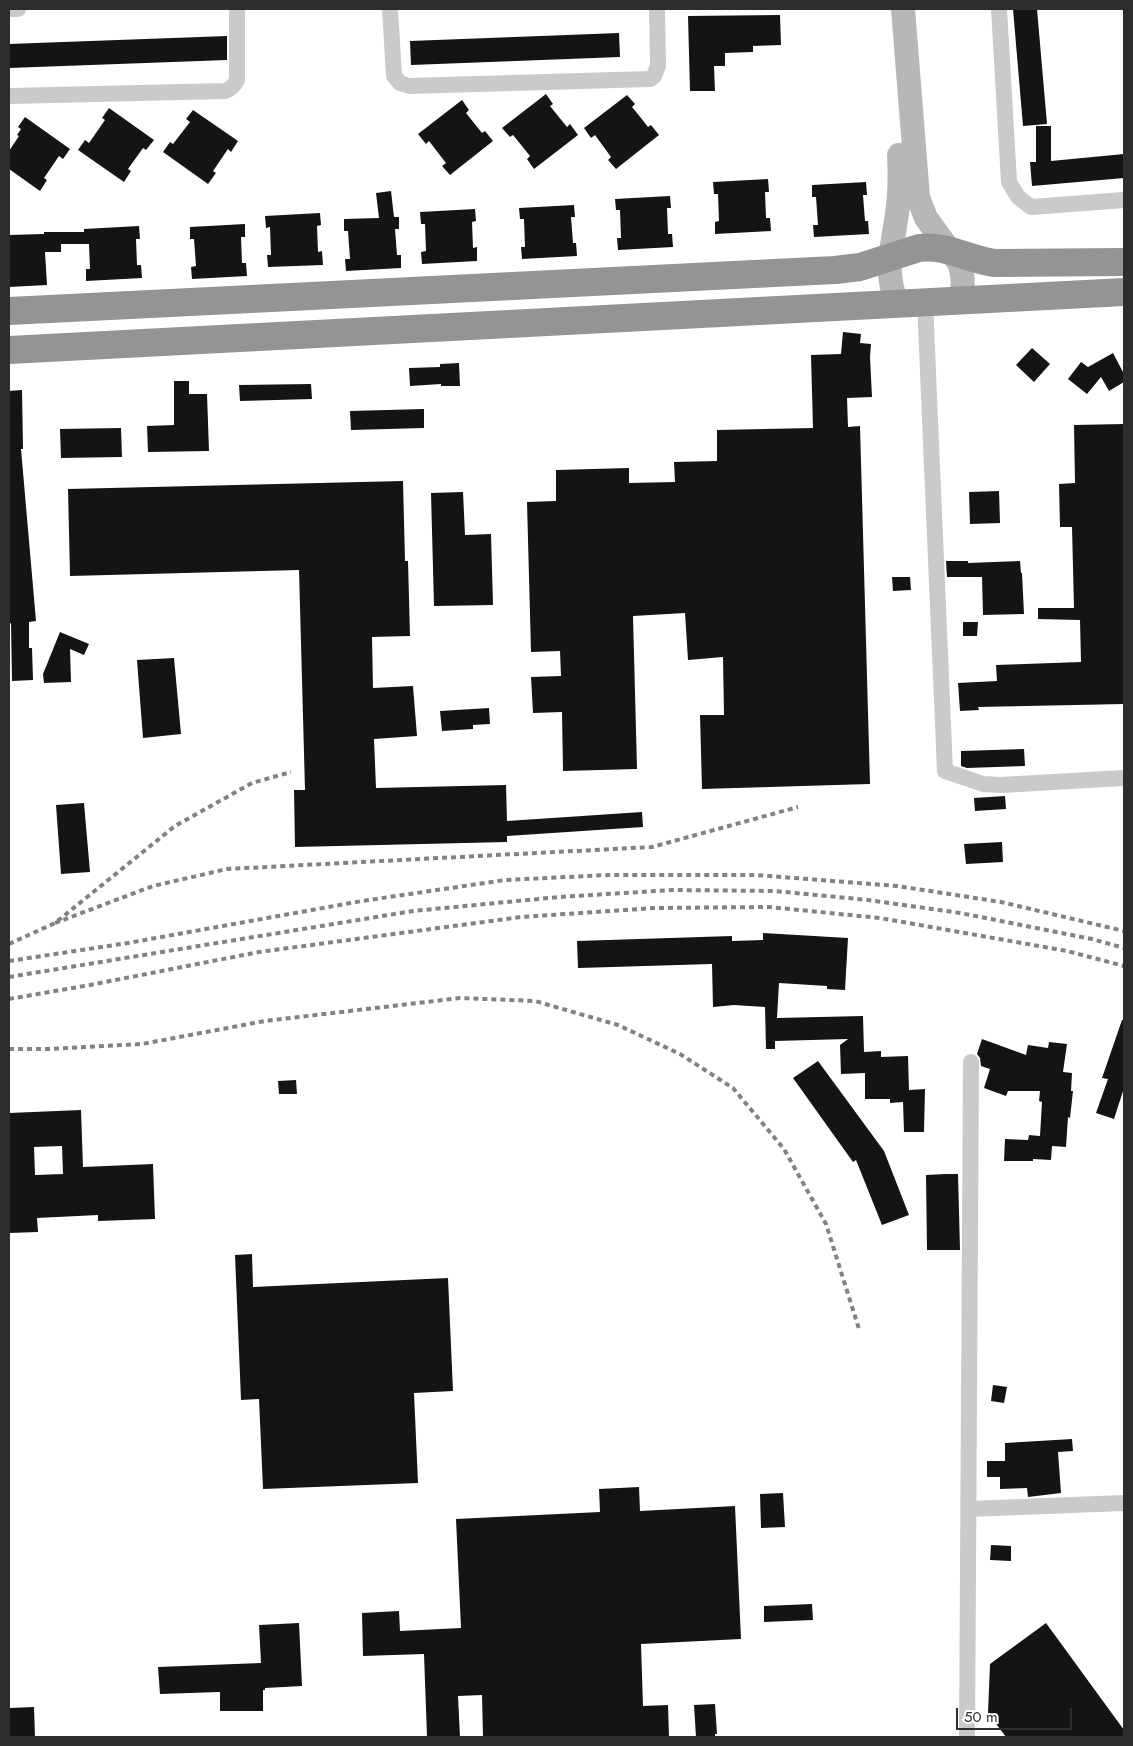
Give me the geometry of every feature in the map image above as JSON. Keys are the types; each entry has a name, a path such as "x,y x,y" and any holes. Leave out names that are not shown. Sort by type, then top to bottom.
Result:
{"highway":[{"path":"9,311 835,270 860,267 918,248 928,247 951,250 986,262 1124,262"},
{"path":"1003,263 1003,297"},
{"path":"9,350 1124,292"}],"street":[{"path":"9,9 18,9"},
{"path":"9,96 229,90 237,80 236,9"},
{"path":"390,9 394,76 400,83 409,86 650,79 654,76 658,66 658,9"},
{"path":"891,9 900,172 898,204 889,267 890,285 897,303"},
{"path":"903,9 918,197 926,218 956,256 962,270 963,286 960,300"},
{"path":"999,9 1009,182 1018,197 1031,207 1124,200"},
{"path":"925,302 945,771 983,784 1001,785 1124,778"},
{"path":"967,1737 971,1062"},
{"path":"969,1509 1124,1503"}],"building":[{"path":"1013,9 1037,9 1047,124 1023,126"},
{"path":"780,15 781,45 753,46 753,52 725,53 725,66 714,66 715,91 690,91 688,16"},
{"path":"619,33 620,57 411,65 410,41"},
{"path":"227,36 227,60 9,68 9,44"},
{"path":"546,94 553,104 550,106 567,127 570,124 578,135 534,169 527,159 530,156 513,135 510,137 502,128"},
{"path":"627,95 635,104 632,107 648,127 651,125 659,135 616,169 608,160 611,157 595,135 591,138 584,128"},
{"path":"462,100 469,110 466,113 482,133 485,131 493,141 450,175 442,166 446,163 429,141 426,144 418,134"},
{"path":"109,108 154,140 146,150 143,148 128,169 131,171 124,182 78,150 85,140 89,143 105,120 102,118"},
{"path":"193,110 238,141 231,152 228,149 213,171 216,173 208,184 163,152 170,142 173,144 190,122 186,119"},
{"path":"25,117 70,149 63,159 59,156 44,178 47,180 40,191 9,169 9,151 19,136 17,135 21,129 18,127"},
{"path":"1036,126 1051,126 1051,161 1124,154 1124,178 1032,186 1030,162 1036,162"},
{"path":"768,179 769,192 765,192 766,218 770,218 771,231 715,234 715,222 719,221 718,194 714,194 713,182"},
{"path":"866,182 867,195 863,195 865,221 868,221 869,234 814,237 813,225 818,225 816,197 812,197 812,185"},
{"path":"391,191 394,217 399,217 399,229 395,229 397,255 401,255 401,268 346,271 345,259 350,259 348,231 344,231 344,219 379,218 376,193"},
{"path":"670,196 671,208 667,208 668,234 672,234 673,247 618,250 617,238 621,238 620,210 616,210 615,199"},
{"path":"574,205 575,217 571,217 573,243 576,243 577,256 522,259 521,247 525,247 524,219 520,219 519,208"},
{"path":"475,209 476,221 472,222 473,248 477,247 477,261 422,264 421,252 426,251 425,224 421,224 420,212"},
{"path":"320,213 321,225 317,226 318,252 322,251 323,265 268,267 267,255 271,255 270,227 266,228 265,216"},
{"path":"245,224 245,237 241,237 242,263 246,263 247,276 192,279 191,267 196,266 194,239 190,239 190,227"},
{"path":"139,226 140,239 136,239 137,265 141,265 142,278 86,281 86,269 90,269 89,244 61,244 61,252 45,252 47,285 9,287 9,235 44,234 44,232 84,232 84,229"},
{"path":"843,332 861,334 860,343 871,344 872,397 847,398 848,427 860,426 870,784 702,789 700,715 724,715 723,657 688,660 685,613 633,616 637,769 563,771 562,712 533,713 531,677 561,676 560,651 531,652 527,502 556,501 556,470 629,468 629,483 675,482 674,462 717,461 717,430 813,428 811,355 841,354"},
{"path":"1032,348 1050,364 1034,382 1016,365"},
{"path":"1113,353 1124,374 1124,382 1109,391 1101,377 1087,394 1068,379 1081,362 1088,367"},
{"path":"459,363 460,386 441,386 441,384 410,386 409,368 440,367 440,364"},
{"path":"174,381 189,381 189,394 207,394 209,451 148,452 147,426 174,425"},
{"path":"311,384 312,399 240,401 239,385"},
{"path":"22,390 23,449 21,449 36,621 29,622 29,648 32,648 33,680 12,681 11,623 9,624 9,391"},
{"path":"424,409 424,428 351,430 350,411"},
{"path":"1124,424 1124,704 978,707 979,710 960,711 958,683 997,681 996,665 1081,662 1080,620 1038,619 1038,608 1074,608 1072,527 1060,527 1059,484 1075,483 1074,425"},
{"path":"121,428 122,457 61,458 60,429"},
{"path":"403,481 405,561 408,561 410,636 372,637 373,688 413,686 417,736 374,739 376,788 506,785 507,821 642,812 643,827 507,836 507,842 295,847 294,790 305,790 299,570 70,576 68,489"},
{"path":"999,491 1000,523 970,524 969,492"},
{"path":"463,492 465,535 491,534 493,605 434,606 431,493"},
{"path":"946,561 968,561 968,563 1020,561 1024,614 983,615 982,577 947,577"},
{"path":"892,577 910,577 911,590 893,591"},
{"path":"963,622 978,622 977,636 963,636"},
{"path":"60,632 89,644 84,655 70,649 71,682 44,683 43,674"},
{"path":"174,658 181,734 143,738 137,660"},
{"path":"489,708 490,724 473,725 473,729 442,731 440,711"},
{"path":"1024,749 1025,766 967,768 961,766 961,751"},
{"path":"1005,796 1006,809 975,811 974,798"},
{"path":"84,803 90,872 61,874 56,805"},
{"path":"1002,842 1003,862 966,864 964,844"},
{"path":"763,933 848,938 845,990 827,989 827,986 779,983 777,1018 863,1016 864,1052 881,1051 881,1057 908,1056 909,1090 925,1089 924,1132 904,1132 903,1102 890,1103 890,1099 865,1099 865,1073 841,1074 840,1045 848,1039 775,1041 775,1049 766,1049 765,1007 734,1005 713,1007 712,964 578,968 577,941 732,936 732,941 763,940"},
{"path":"1122,1020 1124,1020 1124,1088 1114,1119 1096,1113 1108,1079 1102,1078"},
{"path":"982,1039 1026,1055 1028,1045 1048,1048 1049,1042 1067,1044 1063,1072 1072,1073 1071,1091 1073,1091 1070,1118 1068,1117 1066,1147 1052,1146 1051,1160 1004,1161 1005,1139 1028,1140 1029,1135 1040,1136 1042,1102 1039,1101 1040,1091 1008,1091 1006,1096 984,1088 990,1069 981,1066 980,1058 977,1054"},
{"path":"818,1061 884,1151 909,1215 882,1225 856,1160 853,1162 793,1078"},
{"path":"296,1080 297,1094 279,1094 278,1081"},
{"path":"81,1110 83,1167 153,1164 155,1219 98,1221 98,1215 37,1218 38,1232 9,1233 9,1113","holes":["62,1146 63,1174 35,1175 34,1147"]},
{"path":"958,1174 960,1250 927,1250 926,1175"},
{"path":"252,1254 253,1287 448,1278 453,1391 414,1393 418,1483 263,1489 259,1399 241,1400 235,1255"},
{"path":"993,1385 1007,1387 1004,1403 991,1401"},
{"path":"1072,1439 1073,1451 1058,1452 1061,1493 1028,1497 1027,1488 1000,1489 1000,1477 987,1477 987,1461 1005,1461 1005,1443"},
{"path":"639,1487 640,1511 735,1506 741,1639 641,1644 643,1706 668,1705 669,1737 483,1737 482,1695 458,1696 460,1737 427,1737 424,1654 363,1656 362,1613 399,1611 400,1631 461,1628 456,1519 600,1512 599,1489"},
{"path":"783,1493 785,1527 761,1528 760,1494"},
{"path":"991,1545 1011,1546 1011,1561 990,1560"},
{"path":"812,1604 813,1620 764,1622 764,1606"},
{"path":"299,1623 302,1686 265,1688 263,1690 263,1711 220,1711 220,1692 160,1694 158,1667 261,1663 259,1625"},
{"path":"1046,1623 1124,1730 1124,1737 1006,1737 988,1713 990,1664"},
{"path":"715,1704 717,1734 715,1734 715,1737 696,1737 694,1705"},
{"path":"34,1707 35,1737 9,1737 9,1708"}],"railway":[{"path":"9,944 55,923 175,826 252,783 291,772"},
{"path":"55,923 153,886 227,869 652,847 798,807"},
{"path":"9,961 128,943 362,901 505,880 608,875 756,875 897,886 1001,902 1124,931"},
{"path":"9,977 413,911 559,897 673,890 775,891 868,900 960,913 1092,939 1124,948"},
{"path":"9,999 259,952 521,917 655,908 769,907 880,918 1067,951 1124,966"},
{"path":"9,1049 50,1049 142,1044 265,1021 460,998 535,1001 618,1025 680,1054 733,1088 784,1149 826,1224 859,1329"}]}
